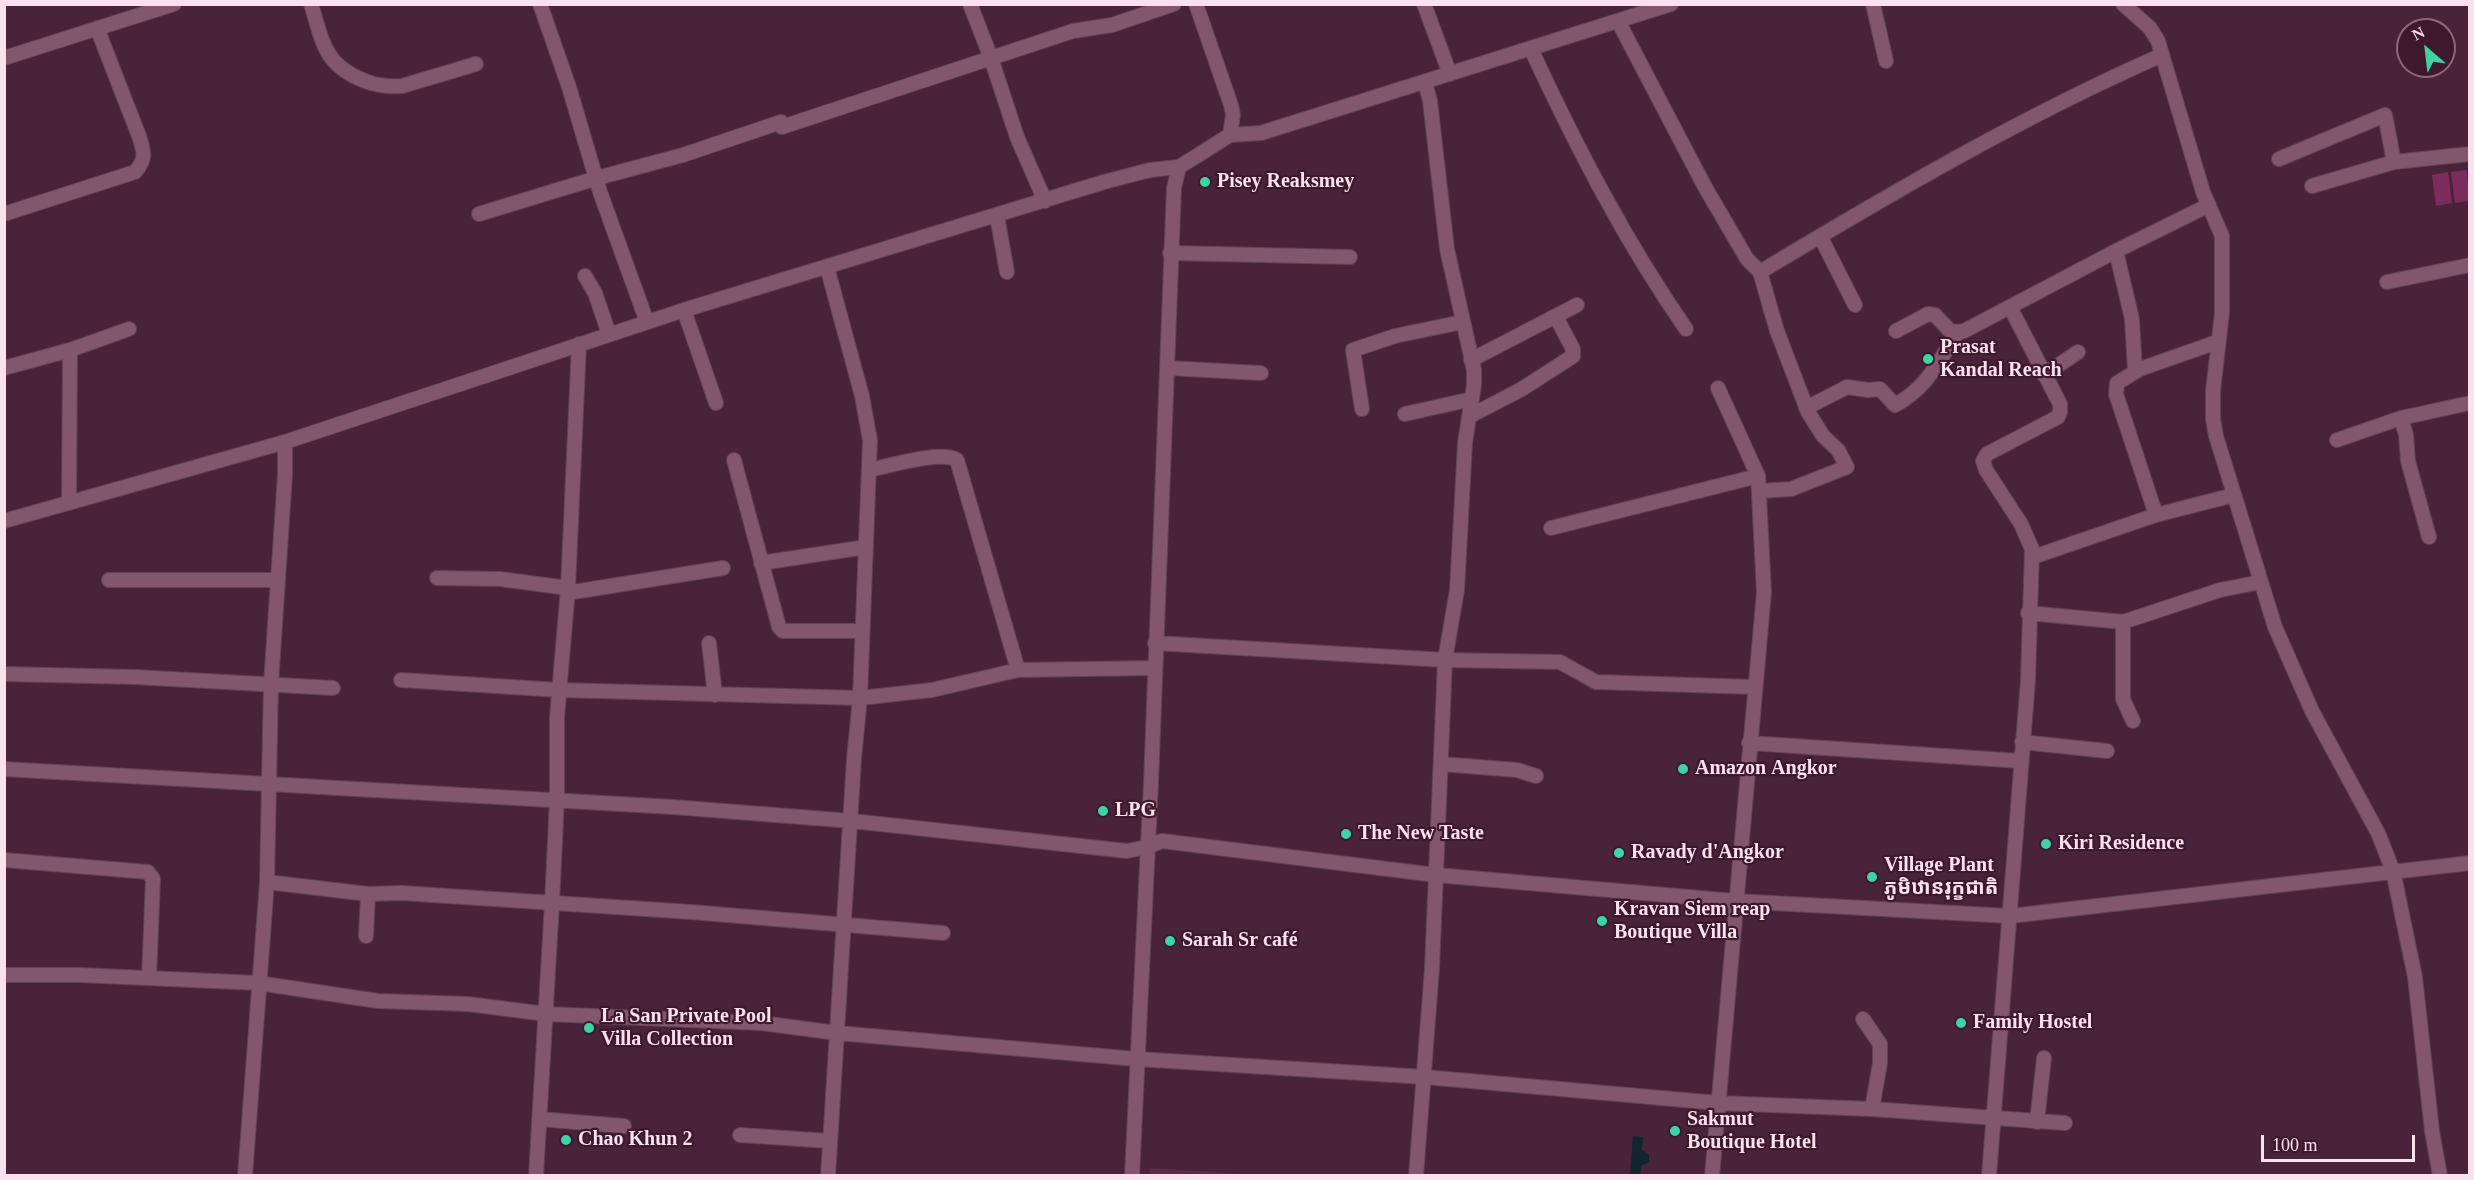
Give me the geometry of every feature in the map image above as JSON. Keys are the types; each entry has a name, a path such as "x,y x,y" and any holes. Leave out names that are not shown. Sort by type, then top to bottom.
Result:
{"street":[{"path":"4,58 174,4"},
{"path":"310,4 331,59 346,72 376,85 402,86 476,64"},
{"path":"540,4 647,322"},
{"path":"969,4 991,58 1017,137 1045,201"},
{"path":"479,214 597,178 683,156 1073,32 1112,25 1174,4"},
{"path":"1196,4 1231,105 1233,115 1230,135"},
{"path":"1424,4 1450,74"},
{"path":"4,521 285,442 684,310 1045,201 1150,170 1179,167 1230,135 1261,133 1531,49 1618,21 1650,8 1671,4"},
{"path":"1873,4 1886,61"},
{"path":"2123,4 2150,28 2158,41 2193,163 2222,236 2222,313 2217,342 2213,419 2275,627 2312,711 2366,808 2393,871 2415,977 2432,1131 2440,1176"},
{"path":"1618,21 1705,187 1747,259 1760,272 1777,331 1806,408 1823,436 1838,450 1847,467 1791,489 1759,491"},
{"path":"4,214 135,172 143,163 144,152 139,136 97,28"},
{"path":"1531,49 1568,131 1652,281 1686,329"},
{"path":"1760,272 1820,236 2097,83 2162,55"},
{"path":"1416,1176 1425,1077 1445,660 1457,590 1465,443 1474,385 1472,360 1447,249 1430,101 1425,82"},
{"path":"2279,159 2385,115 2394,162"},
{"path":"2312,186 2394,162 2469,154"},
{"path":"1131,1176 1168,368 1170,253 1174,188 1179,167"},
{"path":"1806,408 1847,387 1880,389 1895,405 1913,395 1928,379 1958,332 2116,250 2209,205"},
{"path":"997,216 1007,272"},
{"path":"1820,236 1855,304"},
{"path":"2116,250 2132,319 2135,371"},
{"path":"1170,253 1350,257"},
{"path":"2387,282 2469,265"},
{"path":"827,267 865,409 870,440 861,698 828,1176"},
{"path":"585,276 595,293 609,334"},
{"path":"1472,360 1577,305"},
{"path":"1989,1176 2028,680 2028,613 2033,557 2029,539 1986,470 1983,461 1987,454 2058,417 2060,412 2060,404 2010,307"},
{"path":"684,310 716,403"},
{"path":"1896,330 1928,314 1935,315 1950,331 1958,332"},
{"path":"1470,416 1522,389 1573,356 1573,349 1556,317"},
{"path":"1362,409 1353,350 1395,336 1462,322"},
{"path":"4,368 70,350 129,329"},
{"path":"2156,516 2116,394 2117,383 2135,371 2217,342"},
{"path":"536,1176 557,799 559,690 567,591 579,344"},
{"path":"69,503 70,350"},
{"path":"2044,375 2078,352"},
{"path":"1168,368 1261,373"},
{"path":"1712,1176 1764,592 1758,476 1718,388"},
{"path":"1406,414 1472,399"},
{"path":"2337,440 2401,418 2469,403"},
{"path":"2401,418 2406,435 2408,461 2429,537"},
{"path":"245,1176 267,882 271,684 285,442"},
{"path":"869,470 936,457 950,457 957,460 1018,670"},
{"path":"734,460 780,629 862,631"},
{"path":"1551,528 1758,476"},
{"path":"2033,557 2156,516 2234,495"},
{"path":"762,563 866,547"},
{"path":"437,578 501,579 567,591 723,568"},
{"path":"109,580 278,580"},
{"path":"2028,613 2123,622 2220,590 2261,582"},
{"path":"2123,622 2123,699 2133,721"},
{"path":"709,643 715,695"},
{"path":"1155,643 1445,660 1560,662 1596,682 1754,687"},
{"path":"401,680 559,690 861,698 932,690 1018,670 1154,668"},
{"path":"4,674 333,688"},
{"path":"2022,742 2107,750"},
{"path":"1749,743 2021,762"},
{"path":"1441,765 1517,770 1536,776"},
{"path":"4,769 557,799 852,820 1127,851 1162,841 1436,875 1735,901 2010,916 2469,864"},
{"path":"4,860 148,872 153,879 149,978"},
{"path":"267,882 368,894 402,892 943,933"},
{"path":"366,936 368,894"},
{"path":"4,975 258,983 378,1001 468,1004 546,1014 761,1023 1137,1059 1425,1077 1718,1103 1872,1109 2065,1123"},
{"path":"1863,1019 1880,1044 1880,1063 1872,1109"},
{"path":"2037,1122 2044,1058"},
{"path":"539,1119 624,1126"},
{"path":"740,1135 830,1141"}],"shaded area":[{"path":"2467,170 2469,201 2455,203 2451,172"},
{"path":"2448,172 2452,203 2436,206 2432,175"},
{"path":"1150,1168 1258,1175 1149,1175"}],"water":[{"path":"1633,1136 1643,1137 1642,1150 1649,1155 1649,1162 1641,1166 1640,1175 1630,1175"}],"place":[{"name":"Pisey Reaksmey","path":"1205,182"},
{"name":"Prasat Kandal Reach","path":"1928,359"},
{"name":"Amazon Angkor","path":"1683,769"},
{"name":"LPG","path":"1103,811"},
{"name":"The New Taste","path":"1346,834"},
{"name":"Kiri Residence","path":"2046,844"},
{"name":"Ravady d'Angkor","path":"1619,853"},
{"name":"Village Plant ភូមិឋានរុក្ខជាតិ","path":"1872,877"},
{"name":"Kravan Siem reap Boutique Villa","path":"1602,921"},
{"name":"Sarah Sr café","path":"1170,941"},
{"name":"Family Hostel","path":"1961,1023"},
{"name":"La San Private Pool Villa Collection","path":"589,1028"},
{"name":"Sakmut Boutique Hotel","path":"1675,1131"},
{"name":"Chao Khun 2","path":"566,1140"}]}
